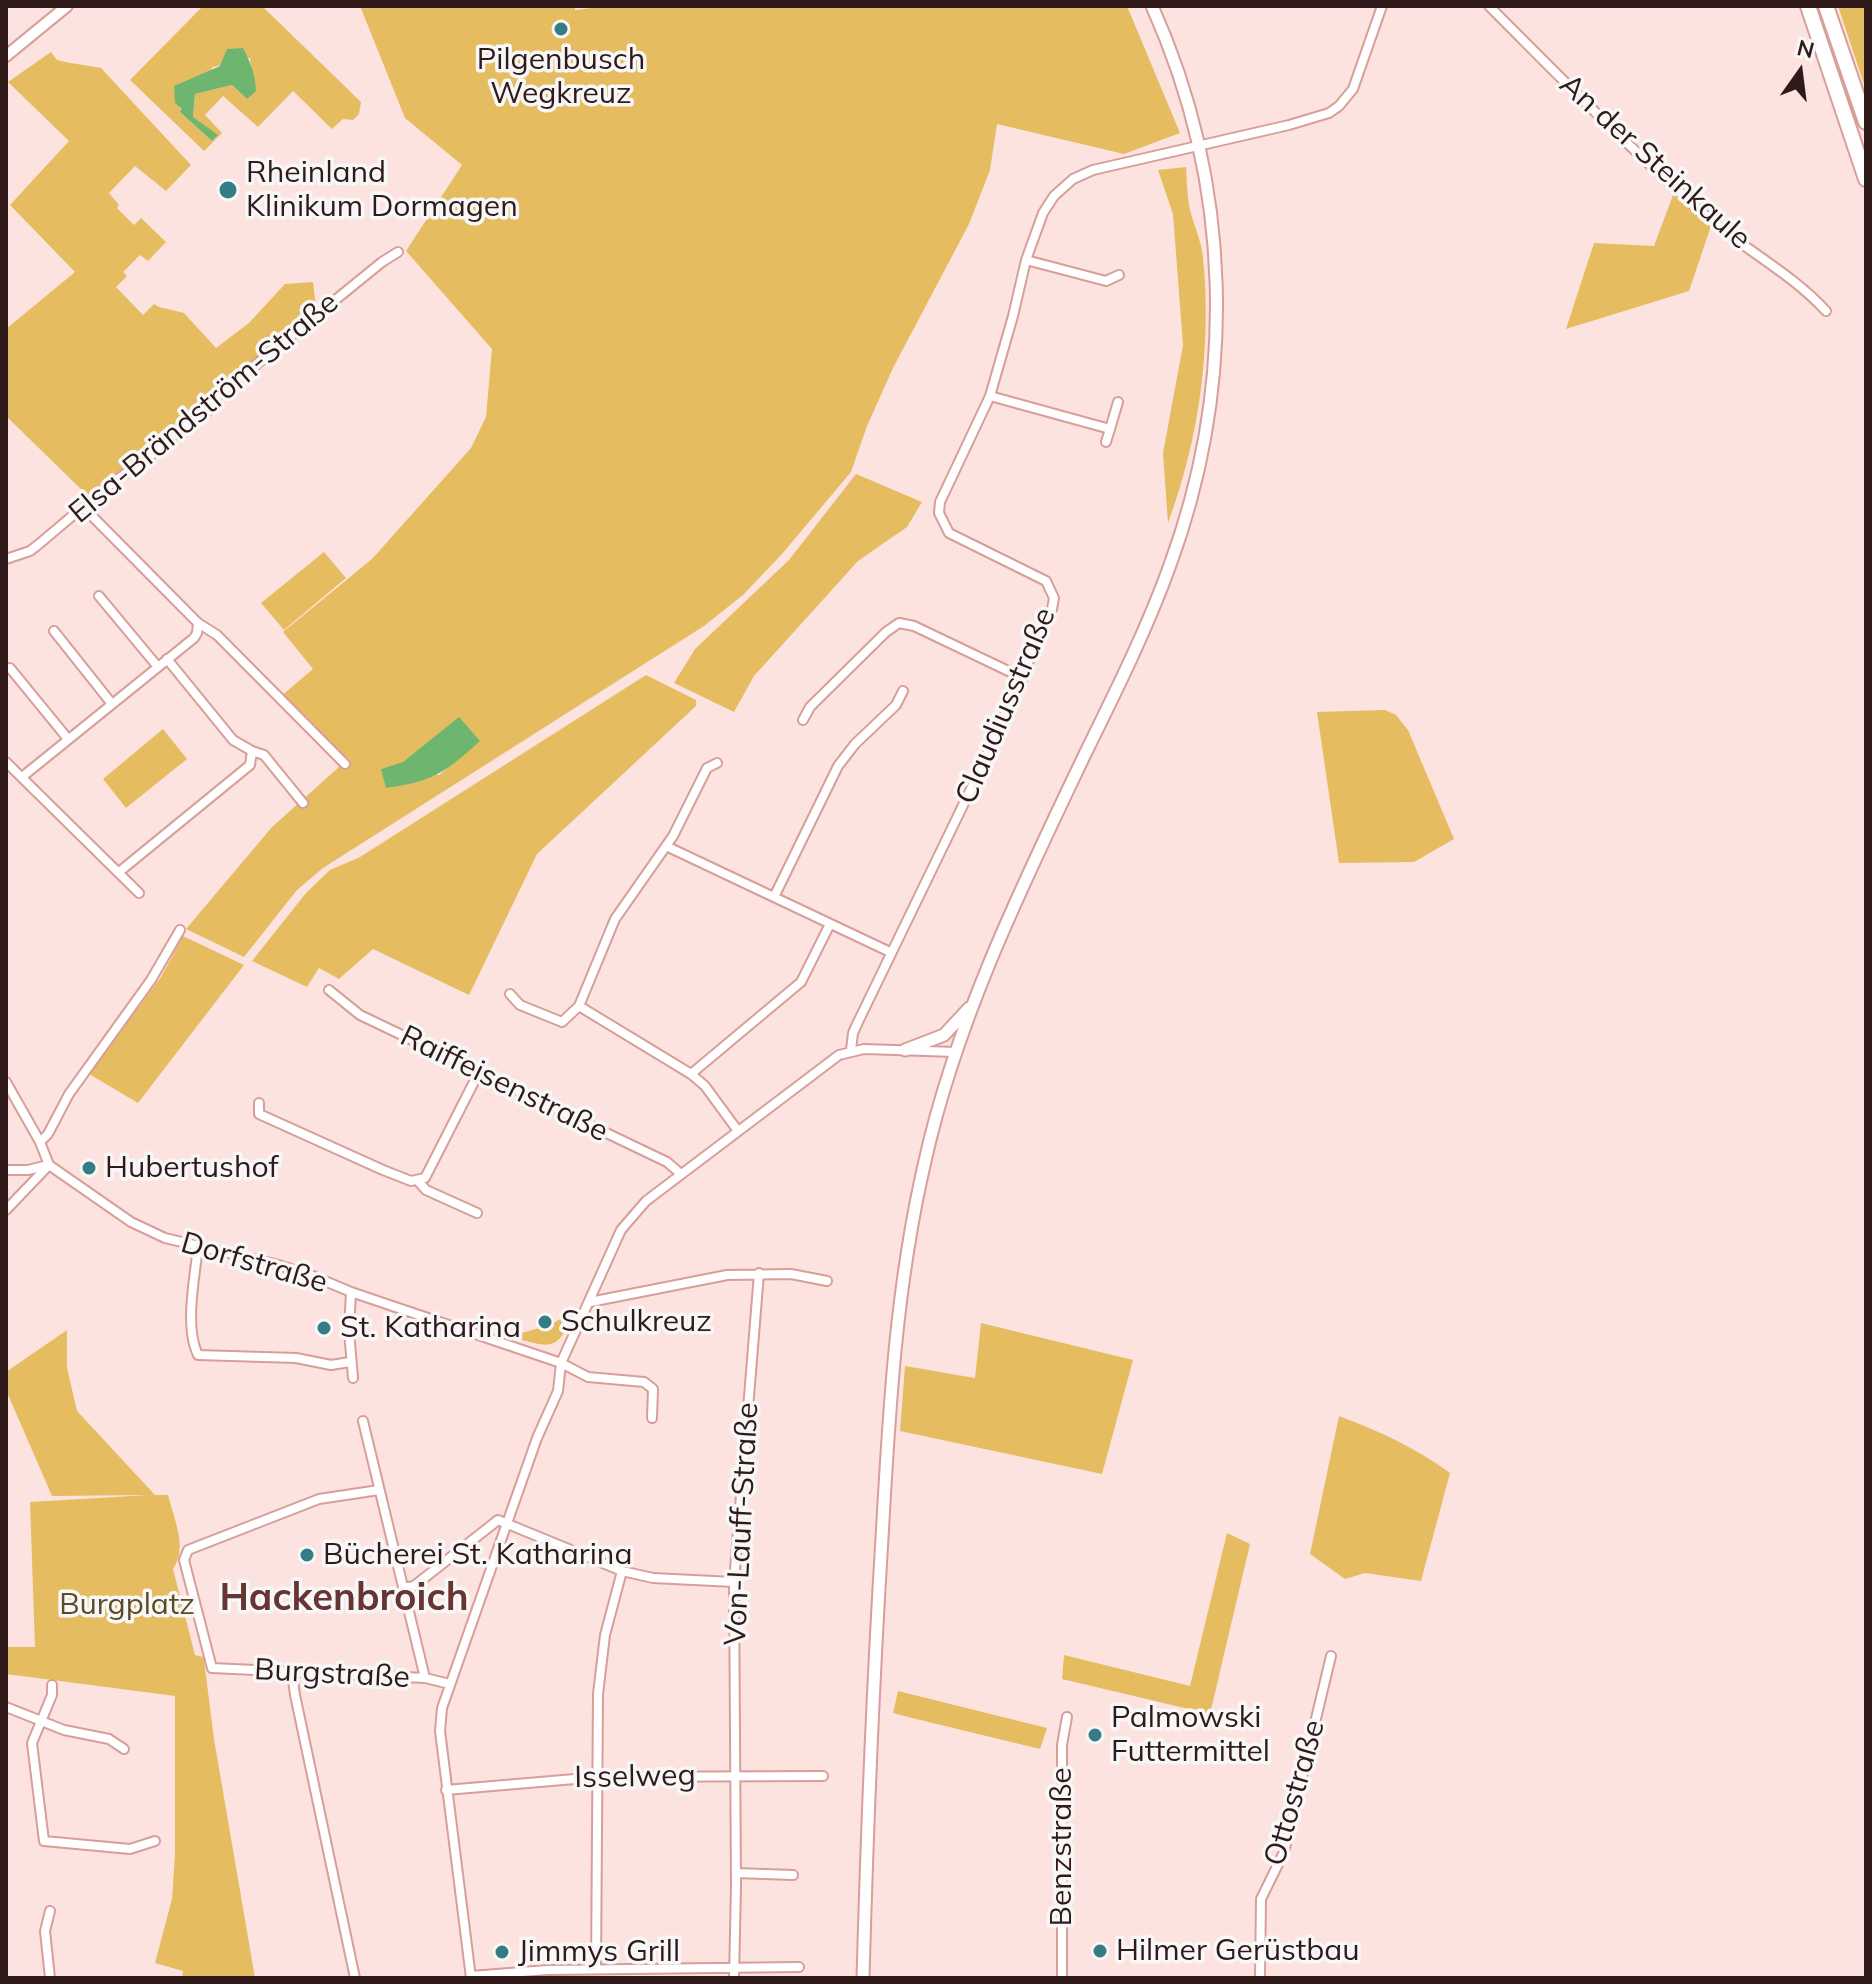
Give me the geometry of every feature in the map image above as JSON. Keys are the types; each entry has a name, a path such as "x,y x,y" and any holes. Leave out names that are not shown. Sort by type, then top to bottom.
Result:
{"highway":[{"path":"1808,6 1866,179"},
{"path":"1826,6 1866,122"}],"main road":[{"path":"863,1978 879,1589 894,1347 914,1209 933,1129 974,1001 1034,861 1151,612 1184,525 1198,474 1214,381 1218,295 1215,246 1200,147 1178,67 1152,6"},
{"path":"905,1050 944,1035 974,1001"}],"street":[{"path":"6,56 67,6"},
{"name":"Claudiusstraße","path":"851,1050 853,1033 1023,678 1052,609 1052,589 1046,581 949,533 939,513 940,502 990,396 1026,260 1043,213 1054,196 1073,179 1119,163 1318,118 1339,106 1353,89 1382,6"},
{"name":"An der Steinkaule","path":"1489,6 1651,167 1708,218 1800,285 1826,311"},
{"name":"Elsa-Brändström-Straße","path":"6,559 30,551 103,490 159,449 193,417 207,412 210,402 398,252"},
{"path":"1026,260 1106,281 1119,275"},
{"path":"990,396 1110,429"},
{"path":"1106,442 1118,402"},
{"path":"84,508 198,623 217,635 345,764"},
{"path":"99,596 158,667"},
{"path":"22,777 194,638 198,623"},
{"path":"803,720 810,707 899,623 914,626 1023,678"},
{"path":"54,631 112,704"},
{"path":"167,659 233,740 264,755 303,803"},
{"path":"10,668 68,739"},
{"path":"774,897 838,766 864,734 896,705 903,691"},
{"path":"119,872 250,765 252,751"},
{"path":"6,762 139,893"},
{"path":"510,994 520,1005 562,1022 579,1006 615,919 666,846 707,768 717,763"},
{"path":"666,846 890,952"},
{"path":"691,1074 801,982 830,924"},
{"path":"40,1142 48,1134 69,1094 151,980 180,930"},
{"name":"Raiffeisenstraße","path":"329,990 360,1015 667,1162 681,1174"},
{"path":"579,1006 691,1074 705,1086 738,1131"},
{"path":"799,1967 734,1973 596,1969 471,1977 446,1790 440,1720 537,1438 558,1391 561,1363 621,1230 646,1201 829,1061 851,1050 956,1052"},
{"path":"259,1103 259,1114 270,1120 383,1170 418,1181 425,1178 479,1072"},
{"path":"6,1082 40,1142 49,1165"},
{"path":"6,1170 28,1170 49,1165"},
{"path":"6,1210 49,1165"},
{"name":"Dorfstraße","path":"49,1165 131,1222 165,1238 313,1276 351,1292 561,1363 588,1377 649,1384 653,1389 652,1418"},
{"path":"418,1181 426,1190 477,1213"},
{"path":"198,1246 192,1330 193,1346 198,1355 296,1358 331,1365 350,1362"},
{"name":"Von-Lauff-Straße","path":"734,1973 734,1582 759,1273"},
{"path":"590,1302 727,1275 791,1274 827,1281"},
{"path":"351,1292 350,1362 353,1378"},
{"path":"363,1421 425,1678"},
{"name":"Burgstraße","path":"379,1490 319,1499 188,1550 184,1560 212,1668 425,1678 450,1684"},
{"path":"403,1588 414,1586 498,1520 622,1571 653,1578 734,1582"},
{"path":"596,1969 600,1679 605,1635 622,1571"},
{"name":"Ottostraße","path":"1260,1978 1261,1899 1284,1852 1331,1656"},
{"path":"292,1672 355,1978"},
{"path":"52,1685 52,1695 32,1743 44,1841 130,1849 155,1841"},
{"path":"6,1707 64,1730 109,1739 124,1749"},
{"name":"Benzstraße","path":"1062,1978 1062,1745 1067,1717"},
{"name":"Isselweg","path":"446,1790 598,1777 823,1776"},
{"path":"736,1873 793,1875"},
{"path":"50,1911 45,1931 50,1978"}],"green space":[{"path":"203,6 262,6 361,102 359,114 353,120 343,119 332,129 293,91 258,127 223,96 205,115 222,133 204,151 130,80","holes":["250,58 247,99 232,85 195,94 193,117 217,136 212,141 180,112 180,107 213,67"]},
{"path":"360,6 575,6 575,10 609,6 1127,6 1180,133 1124,154 997,124 990,170 969,224 893,368 851,472 782,554 743,595 704,626 323,868 297,890 244,957 186,929 272,827 349,758 342,757 280,697 313,669 283,632 372,559 471,448 486,417 492,349 406,251 462,165 405,118","holes":["480,740 439,775 381,769"]},
{"path":"1838,6 1866,6 1866,90"},
{"path":"51,52 57,60 101,68 191,165 166,191 135,166 109,193 119,205 117,208 134,225 141,218 166,242 148,261 140,255 123,272 127,276 116,287 143,315 154,304 184,313 216,348 249,323 285,284 313,282 316,308 89,497 6,416 6,329 75,272 10,205 69,141 8,82"},
{"path":"1186,167 1190,210 1203,257 1206,325 1195,426 1168,523 1163,453 1183,345 1173,214 1158,170"},
{"path":"1673,195 1711,226 1689,291 1566,329 1594,243 1654,246"},
{"path":"856,474 922,502 907,527 858,561 754,676 734,712 674,683 695,649 789,560"},
{"path":"324,552 346,578 284,630 261,603"},
{"path":"646,675 696,700 696,706 537,854 469,995 373,949 339,979 319,968 307,987 252,961 306,893 330,870 360,857"},
{"path":"1385,710 1396,715 1408,730 1454,839 1414,862 1339,863 1317,712"},
{"path":"163,729 187,759 126,808 103,779"},
{"path":"183,936 244,965 138,1103 89,1074 161,977"},
{"path":"575,1311 563,1335 550,1344 507,1336 542,1327"},
{"path":"981,1323 1133,1360 1102,1474 900,1431 905,1366 975,1378"},
{"name":"Burgplatz","path":"67,1330 67,1368 77,1411 155,1495 168,1495 180,1543 173,1569 195,1655 204,1660 214,1739 255,1978 182,1978 183,1971 155,1963 172,1899 175,1696 6,1674 6,1647 35,1647 30,1502 148,1495 52,1496 6,1390 6,1372"},
{"path":"1339,1416 1397,1441 1450,1473 1421,1581 1365,1573 1345,1579 1310,1554"},
{"path":"1227,1533 1250,1544 1210,1714 1062,1679 1064,1655 1190,1686"},
{"path":"898,1691 1047,1728 1040,1749 912,1718 893,1713"}],"shaded area":[{"path":"243,48 252,69 256,91 247,99 232,85 195,94 193,117 218,135 212,141 180,112 181,108 175,103 174,86 220,66 227,49"},
{"path":"459,717 480,741 438,774 386,788 381,769 403,762"}],"place":[{"name":"Pilgenbusch Wegkreuz","path":"561,29"},
{"name":"Rheinland Klinikum Dormagen","path":"228,190"},
{"name":"Hubertushof","path":"89,1168"},
{"name":"Schulkreuz","path":"545,1322"},
{"name":"St. Katharina","path":"324,1328"},
{"name":"Bücherei St. Katharina","path":"307,1555"},
{"name":"Palmowski Futtermittel","path":"1095,1735"},
{"name":"Hilmer Gerüstbau","path":"1100,1951"},
{"name":"Jimmys Grill","path":"502,1952"}],"district":[{"name":"Hackenbroich","path":"344,1599"}]}
